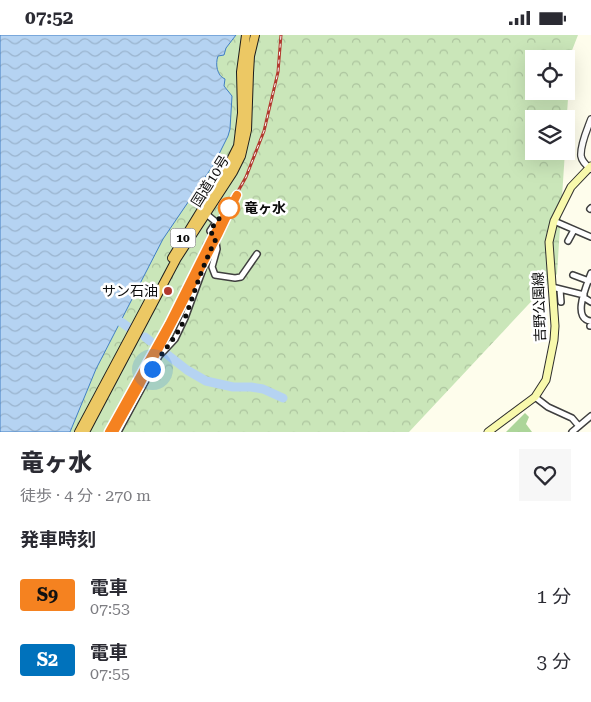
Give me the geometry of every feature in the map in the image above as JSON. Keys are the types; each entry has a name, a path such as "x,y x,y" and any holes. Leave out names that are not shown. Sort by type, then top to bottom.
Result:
{"highway":[{"name":"国道10号","path":"79,432 179,245 233,157 242,124 241,72 246,35"},
{"name":"国道10号","path":"85,432 177,258 233,172 244,147 248,114 250,56 255,35"}],"main road":[{"name":"吉野公園線","path":"488,432 535,397 546,380 554,340 549,242 554,221 570,187 590,168"}],"street":[{"path":"590,168 581,157 591,119"},
{"path":"205,213 216,222 210,231 216,239 217,249 212,267 215,275 241,277 257,254"},
{"path":"554,221 591,237"},
{"path":"568,241 574,229"},
{"path":"118,432 159,356 174,339 185,318 216,239"},
{"path":"591,273 581,311 582,317 591,324"},
{"path":"573,275 588,281"},
{"path":"552,287 584,296 591,302"},
{"path":"560,290 560,302"},
{"path":"535,397 548,407 572,418 578,425"},
{"path":"572,432 591,416"}],"green space":[{"path":"0,35 578,35 572,50 525,50 525,100 568,100 567,110 525,110 525,160 564,160 557,274 409,432 0,432"},
{"path":"525,413 529,417 526,424 532,432 506,432"}],"water":[{"path":"0,35 236,35 226,48 224,55 218,56 217,63 218,73 225,79 224,86 232,96 228,136 214,164 163,239 96,369 70,432 0,432"}],"waterway":[{"path":"121,322 128,327"},
{"path":"145,337 150,341"},
{"path":"164,352 187,370 206,381 233,387 263,389 283,398"}],"railway":[{"path":"109,432 169,324 213,236 246,177 264,131 278,72 281,35"}],"train":[{"name":"S9","path":"109,432 169,324 213,236 237,195 218,235 114,432"}],"place":[{"name":"竜ヶ水","path":"229,208"},
{"name":"サン石油","path":"168,291"}],"route":[{"path":"152,369 159,356 174,339 185,318 210,250 216,239 210,231 229,208"}]}
